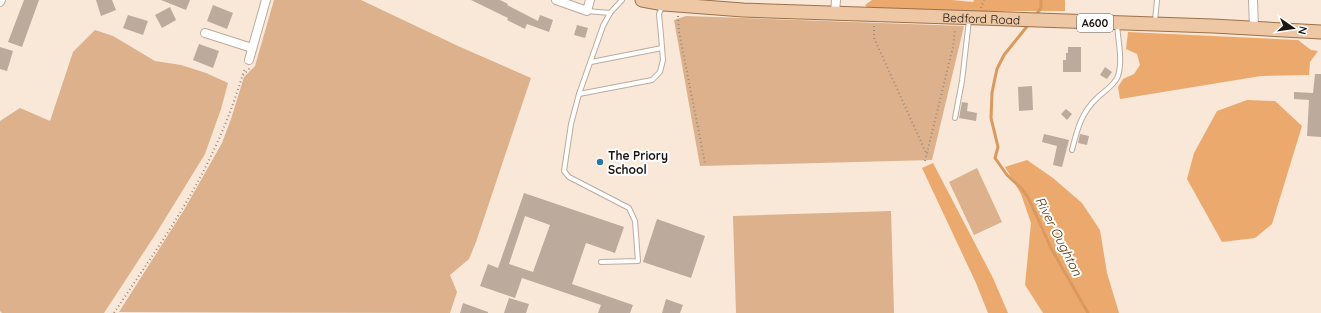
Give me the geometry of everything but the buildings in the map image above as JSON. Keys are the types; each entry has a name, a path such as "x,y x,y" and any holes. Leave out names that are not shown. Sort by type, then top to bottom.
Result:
{"main road":[{"name":"Bedford Road","path":"642,0 677,4 743,5 874,15 1254,28 1321,32"}],"street":[{"path":"249,60 266,0"},
{"path":"556,0 587,11 590,0"},
{"path":"835,13 836,0"},
{"path":"1253,0 1254,28"},
{"path":"205,33 252,48"}],"lane":[{"path":"601,262 638,261 635,221 629,208 569,177 564,171 571,124 603,26 610,13 622,0"},
{"path":"1154,25 1157,0"},
{"path":"580,94 652,80 660,72 663,60 658,14 677,4"},
{"path":"587,11 610,13"},
{"path":"955,118 962,82 962,18"},
{"path":"1072,150 1081,118 1097,98 1110,87 1117,78 1120,65 1118,24"},
{"path":"591,62 662,48"}],"path":[{"path":"677,4 680,32 705,163"},
{"path":"874,15 874,38 927,155"},
{"path":"925,161 953,47 962,18"},
{"path":"114,313 172,225 208,162 221,135 246,62 249,60"}],"shaded area":[{"path":"274,0 361,0 458,46 531,78 476,242 469,259 450,275 457,292 450,313 119,312 184,210 222,143 244,77 255,66"},
{"path":"872,0 952,0 973,2 974,0 1065,0 1065,11 971,11 969,13 869,9 865,5"},
{"path":"686,16 964,26 932,160 700,166 674,20"},
{"path":"95,30 113,36 155,61 181,65 206,73 228,83 221,109 205,154 157,232 104,313 2,313 0,311 0,121 20,108 50,121 73,52"},
{"path":"1128,32 1298,40 1311,50 1318,51 1310,62 1309,75 1261,76 1120,99 1118,87 1123,79 1134,74 1140,65 1137,54 1126,49"},
{"path":"1247,100 1275,101 1302,126 1272,224 1255,238 1222,242 1187,179 1194,153 1217,111"},
{"path":"1027,160 1053,178 1082,203 1100,230 1107,273 1119,313 1043,313 1025,285 1031,223 1021,194 1005,167"},
{"path":"933,163 993,278 1008,313 988,313 976,283 922,168"},
{"path":"977,168 1002,222 974,235 949,182"},
{"path":"891,211 894,313 736,313 733,216"}],"waterway":[{"name":"River Oughton","path":"1035,16 1041,8 1041,0"},
{"name":"River Oughton","path":"1029,24 1004,55 997,69 992,93 991,118 998,147 995,158 1007,175 1028,197 1051,248 1088,313"}],"place":[{"name":"The Priory School","path":"600,162"}]}
